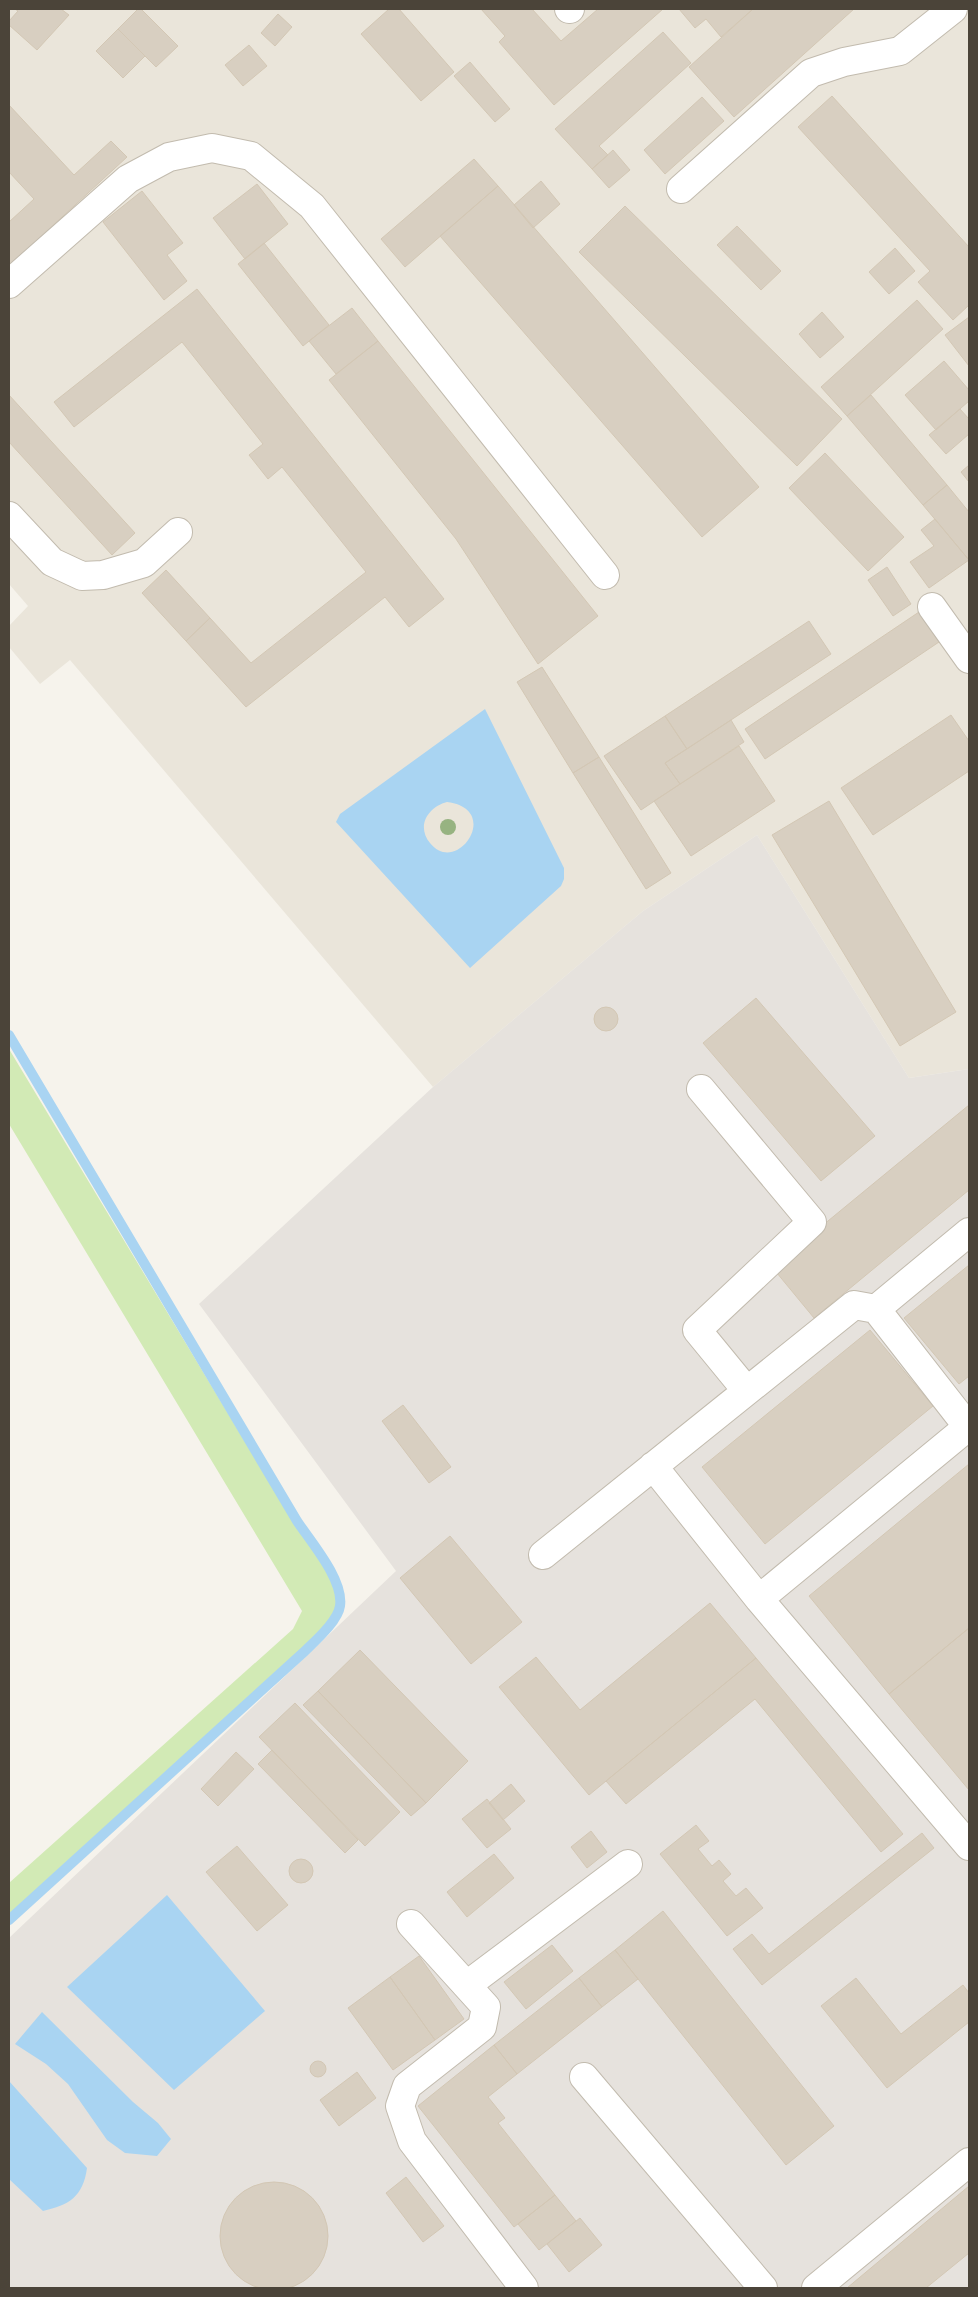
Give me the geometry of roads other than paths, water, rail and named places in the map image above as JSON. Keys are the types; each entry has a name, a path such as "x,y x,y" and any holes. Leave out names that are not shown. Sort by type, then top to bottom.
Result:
{"street":[{"path":"680,189 812,73 844,62 900,51 953,9"},
{"path":"9,284 128,179 169,157 212,148 251,156 312,206 605,575"},
{"path":"9,516 52,562 82,576 103,575 144,563 178,532"},
{"path":"932,607 969,659"},
{"path":"701,1089 812,1222 697,1330 747,1391"},
{"path":"876,1309 969,1232"},
{"path":"543,1555 854,1305 876,1309 969,1427 759,1599"},
{"path":"653,1466 759,1599 969,1846"},
{"path":"467,1985 628,1864"},
{"path":"411,1924 486,2007 482,2027 407,2086 400,2106 412,2141 511,2284"},
{"path":"584,2076 763,2288"},
{"path":"816,2288 969,2162"}],"water":[{"path":"485,709 564,868 564,879 561,886 470,968 336,822 340,814","holes":["447,802 463,807 472,816 473,827 470,838 462,847 452,852 441,851 430,843 426,837 424,830 426,818 440,804"]},
{"path":"167,1895 265,2011 174,2090 67,1987"},
{"path":"42,2012 133,2102 158,2123 171,2139 157,2156 125,2153 107,2140 68,2084 46,2064 15,2044"},
{"path":"9,2081 87,2168 85,2178 78,2193 60,2206 43,2211 9,2179"}],"waterway":[{"path":"9,1035 297,1521 332,1573 340,1596 340,1606 335,1618 305,1651 9,1920"}]}
